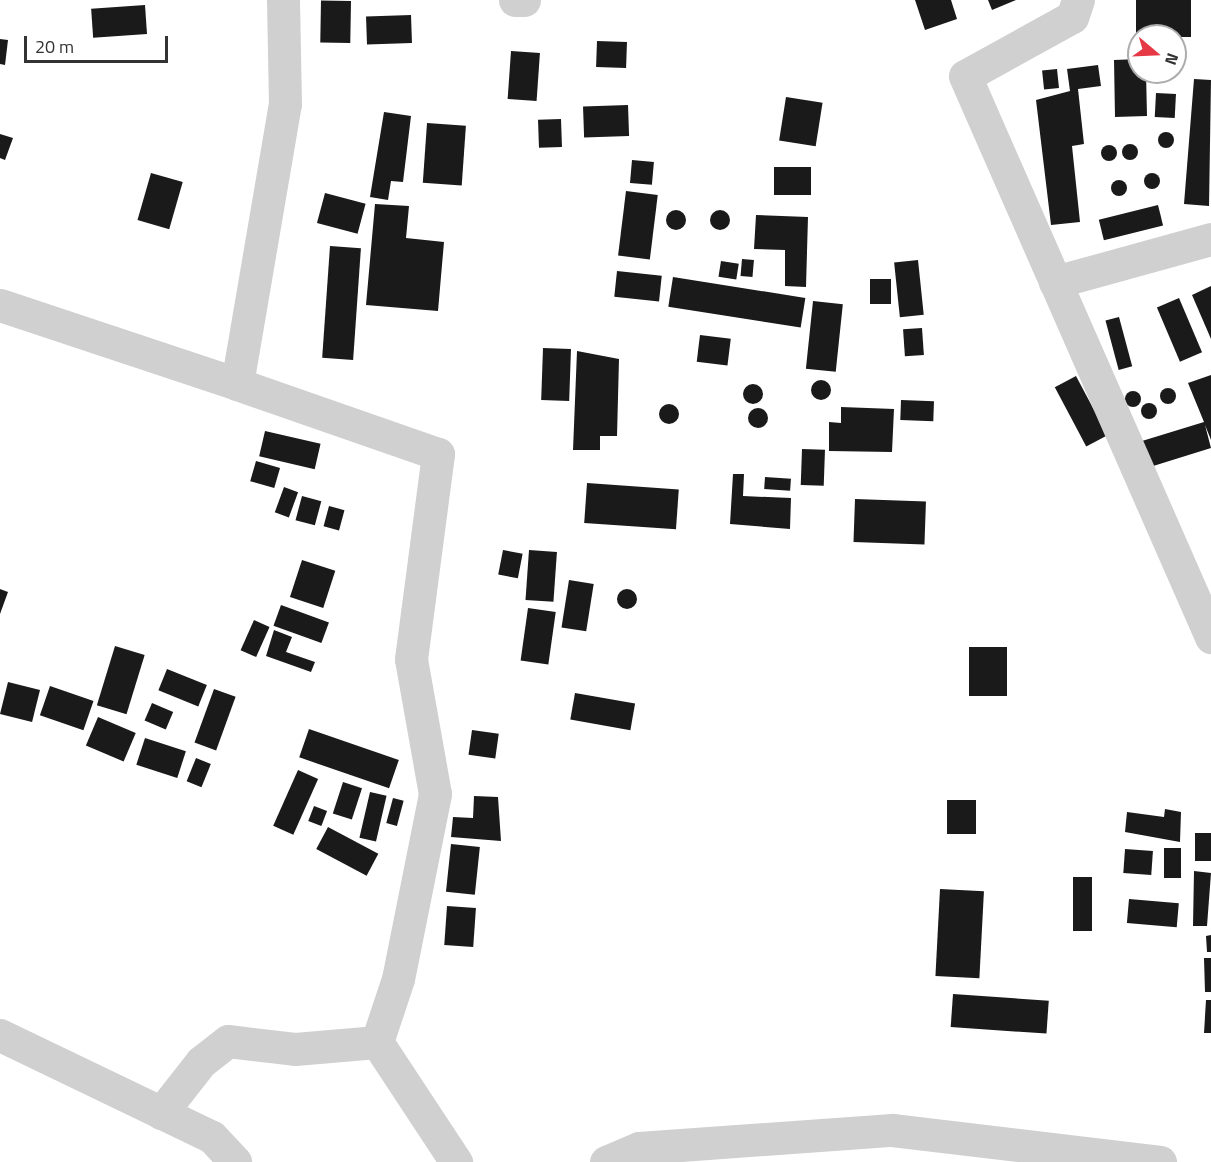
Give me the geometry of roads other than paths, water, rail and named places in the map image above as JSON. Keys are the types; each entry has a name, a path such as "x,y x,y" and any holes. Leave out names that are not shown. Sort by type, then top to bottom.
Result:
{"street":[{"path":"237,384 285,104 283,0"},
{"path":"515,0 524,0"},
{"path":"1078,0 1072,17 965,76 1211,637"},
{"path":"1055,282 1211,238"},
{"path":"0,305 438,454 411,659 435,794 398,979 377,1042"},
{"path":"0,1035 212,1137 235,1162"},
{"path":"161,1113 201,1062 228,1041 295,1049 377,1042"},
{"path":"377,1042 456,1162"},
{"path":"606,1162 639,1148 754,1151 892,1130 1000,1152 1160,1162"}]}
